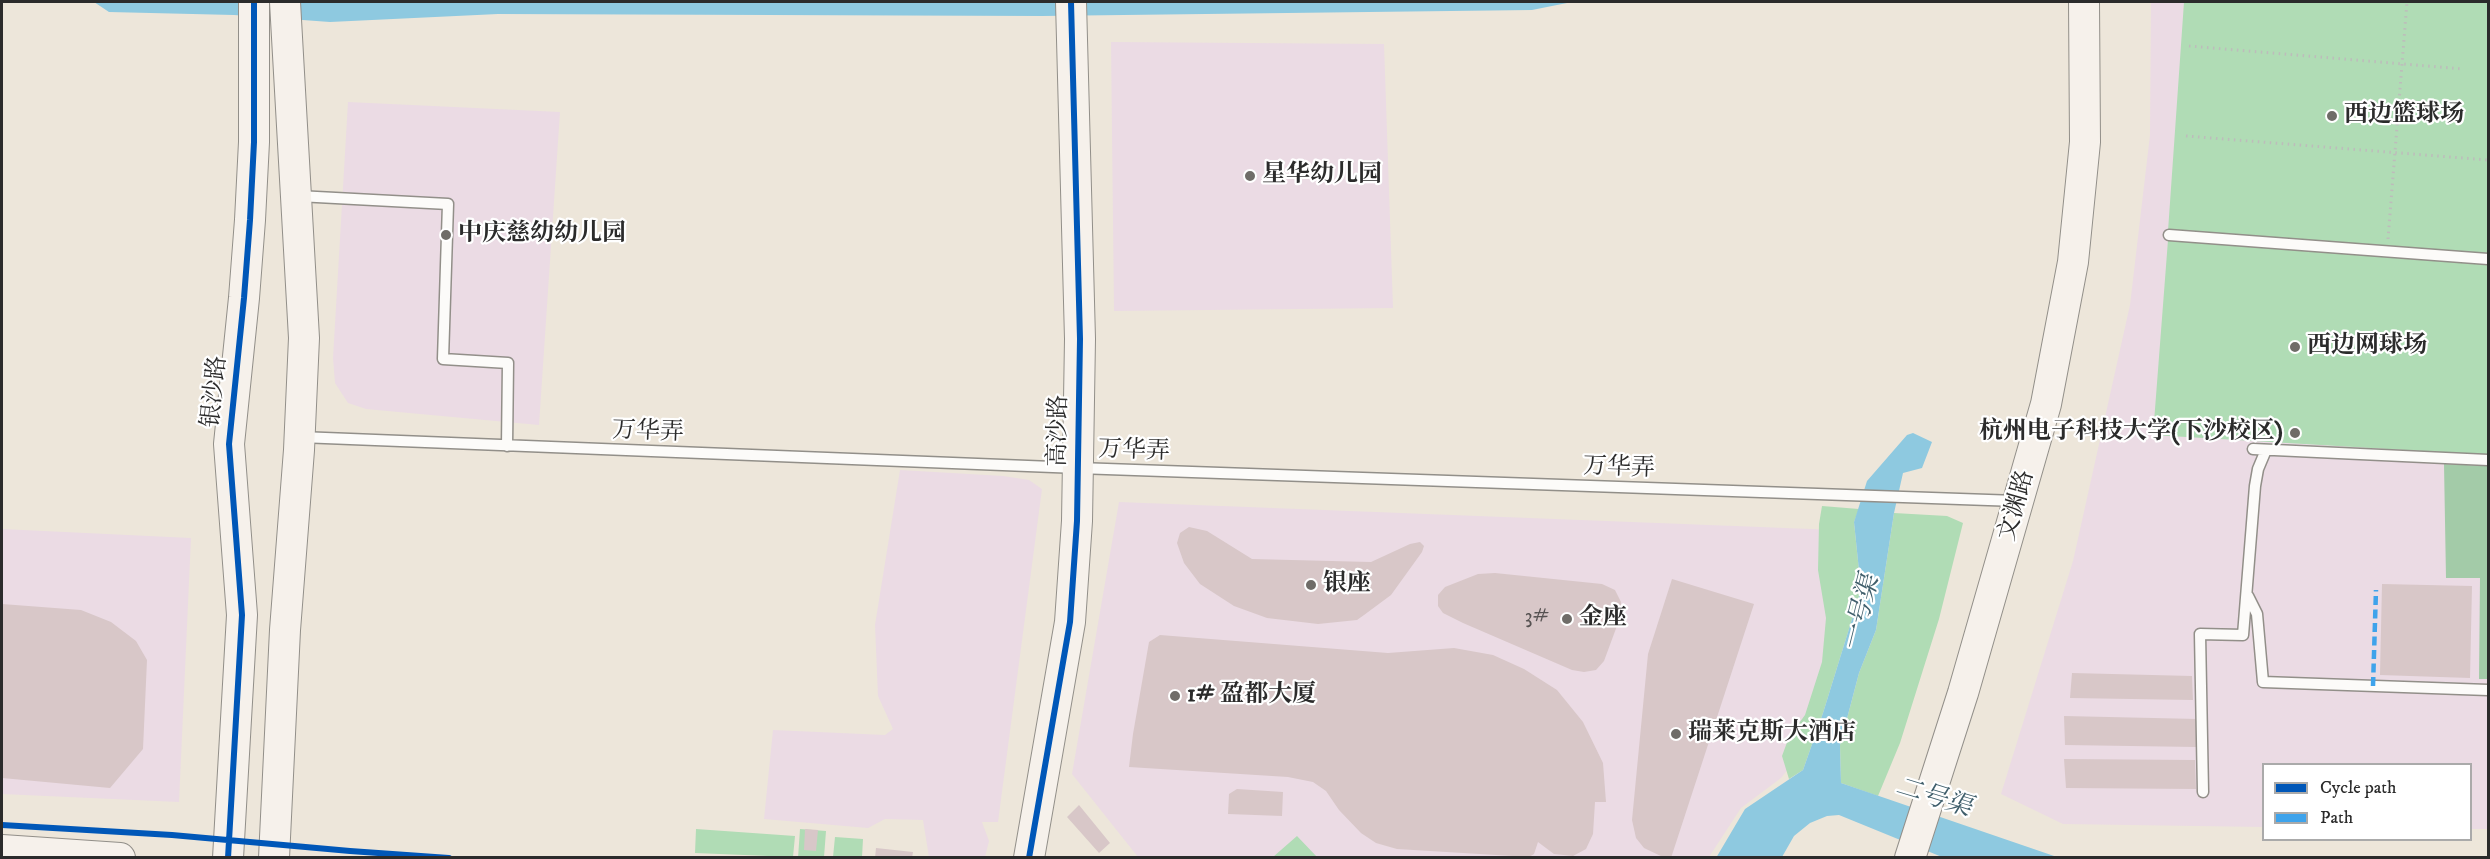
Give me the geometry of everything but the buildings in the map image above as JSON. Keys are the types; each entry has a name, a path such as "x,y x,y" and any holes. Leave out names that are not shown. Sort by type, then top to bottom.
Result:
{"street":[{"name":"银沙路","path":"228,858 243,615 229,444 250,220 254,142 254,2"},
{"path":"274,858 285,630 300,437 304,338 285,2"},
{"name":"高沙路","path":"1029,858 1070,622 1077,521 1080,339 1071,2"},
{"name":"文渊路","path":"1912,853 1963,693 2046,404 2073,262 2085,142 2084,2"},
{"path":"2,850 120,858"}],"lane":[{"path":"296,195 448,204 443,359 508,363 507,446"},
{"path":"2169,235 2488,259"},
{"name":"万华弄","path":"300,437 1078,468 2019,501"},
{"path":"2253,449 2488,460"},
{"path":"2203,792 2199,634 2242,635 2255,486 2258,469 2266,450"},
{"path":"2247,595 2257,614 2263,682 2488,690"}],"path":[{"path":"2388,243 2407,2"},
{"path":"2189,46 2463,69"},
{"path":"2186,136 2488,160"}],"shaded area":[{"name":"杭州电子科技大学(下沙校区)","path":"2151,2 2488,2 2488,829 2472,829 2472,763 2262,763 2262,827 2063,824 2001,794 2073,561 2130,305 2150,135"},
{"name":"星华幼儿园","path":"1111,42 1384,44 1393,308 1114,311"},
{"name":"中庆慈幼幼儿园","path":"348,102 560,112 539,425 366,409 348,403 335,383 333,358"},
{"path":"900,470 1003,476 1029,480 1042,489 998,822 982,822 989,841 985,857 929,857 923,820 885,819 868,828 764,819 773,730 885,735 893,729 878,696 875,625"},
{"path":"1119,502 1837,530 1848,580 1801,753 1781,778 1741,808 1709,857 1138,857 1072,774"},
{"path":"2,529 191,538 179,802 2,794"}],"green space":[{"name":"西边篮球场","path":"2184,2 2488,2 2488,256 2168,231"},
{"name":"西边网球场","path":"2168,240 2488,262 2488,455 2153,435"},
{"path":"2444,464 2488,466 2488,679 2479,679 2480,578 2446,578"},
{"path":"1822,506 1859,509 1854,522 1861,590 1803,770 1789,779 1782,756 1789,737 1805,715 1822,662 1826,618 1818,570 1819,524"},
{"path":"1894,513 1947,516 1963,523 1939,619 1900,743 1878,796 1841,783 1840,745 1859,673 1876,630"},
{"path":"696,829 795,836 793,857 695,853"},
{"path":"800,829 826,831 824,857 798,858"},
{"path":"1297,836 1317,857 1273,857"},
{"path":"835,837 863,839 862,857 833,857"}],"water":[{"path":"94,2 1572,2 1532,10 1042,16 498,14 330,22 234,15 109,12"},
{"name":"一号渠","path":"1913,433 1932,442 1922,468 1903,473 1894,513 1876,630 1859,673 1840,745 1841,783 2057,857 1942,857 1839,815 1827,816 1810,823 1794,836 1782,857 1716,858 1745,809 1803,770 1861,590 1854,522 1867,481 1907,435"}],"marked path":[{"path":"2373,686 2376,590"}],"cycle path":[{"path":"228,858 242,615 229,444 250,220 254,142 254,2"},
{"path":"1029,858 1070,622 1077,521 1080,339 1071,2"},
{"path":"2,825 172,835 449,858"}],"place":[{"name":"西边篮球场","path":"2332,116"},
{"name":"星华幼儿园","path":"1250,176"},
{"name":"中庆慈幼幼儿园","path":"446,235"},
{"name":"西边网球场","path":"2295,347"},
{"name":"杭州电子科技大学(下沙校区)","path":"2295,433"},
{"name":"银座","path":"1311,585"},
{"name":"金座","path":"1567,619"},
{"name":"1# 盈都大厦","path":"1175,696"},
{"name":"瑞莱克斯大酒店","path":"1676,734"}],"water label":[{"name":"二号渠","path":"1933,799"}]}
